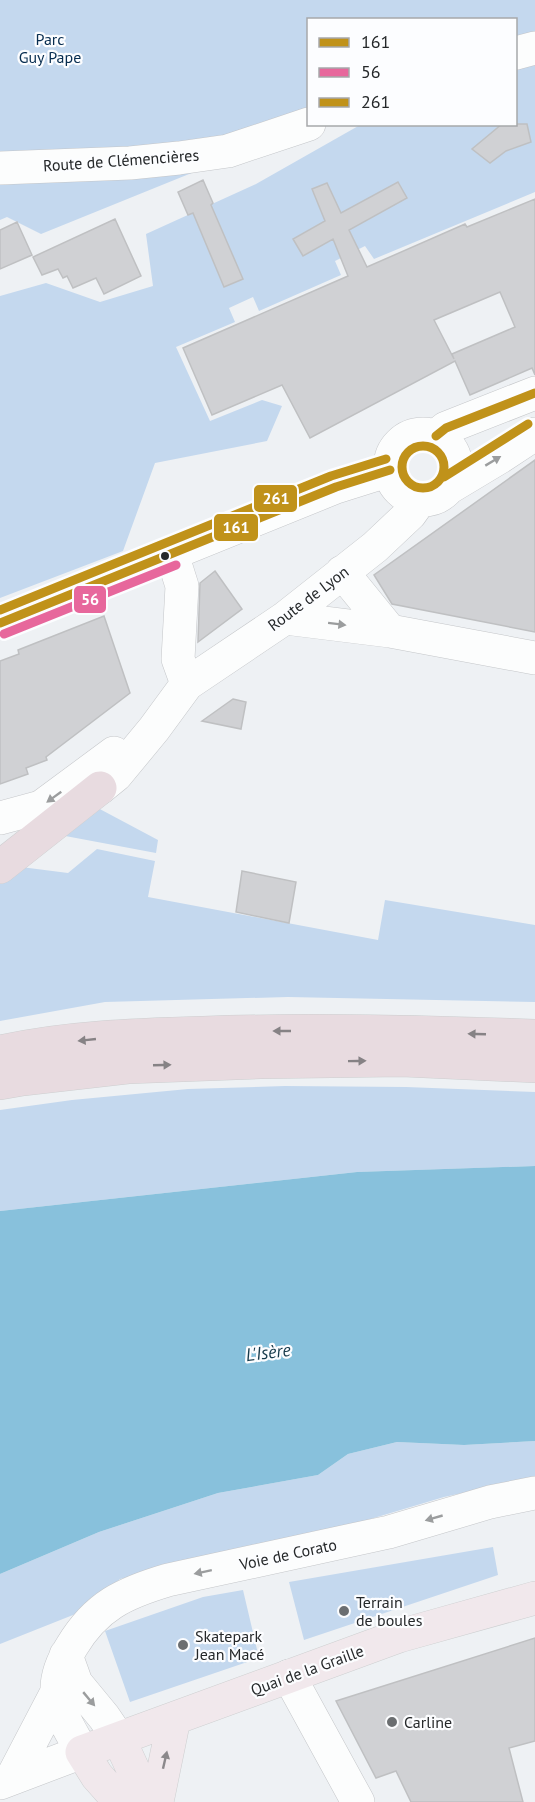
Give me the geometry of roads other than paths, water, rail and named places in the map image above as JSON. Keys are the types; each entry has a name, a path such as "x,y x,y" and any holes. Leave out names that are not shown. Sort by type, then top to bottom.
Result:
{"highway":[{"path":"0,867 100,788"},
{"path":"0,1052 25,1047 138,1035 218,1032 405,1032 535,1036"},
{"path":"0,1083 23,1078 128,1067 260,1062 402,1060 535,1066"}],"main road":[{"name":"Quai de la Graille","path":"82,1752 399,1636 535,1598"},
{"path":"157,1802 174,1719"},
{"path":"119,1739 148,1802"},
{"path":"82,1752 120,1802"}],"street":[{"path":"517,54 535,48"},
{"name":"Route de Clémencières","path":"0,168 130,163 188,157 228,151 307,125"},
{"path":"436,436 446,428 535,393"},
{"path":"450,487 455,478 455,458 445,442 436,436 414,435 404,440 396,449 391,459 390,470 393,481 400,491 409,497 432,500 535,434"},
{"path":"0,623 336,487 390,470"},
{"name":"Route de Lyon","path":"100,788 116,775 187,684 285,618 391,533 420,500"},
{"path":"172,554 182,586 178,659 187,684"},
{"path":"342,572 390,631"},
{"path":"285,618 390,631 535,658"},
{"name":"Route de Lyon","path":"0,818 41,807 129,742 154,729"},
{"name":"Voie de Corato","path":"82,1752 65,1721 57,1692 59,1670 75,1640 98,1612 139,1588 389,1532 490,1502 535,1493"},
{"path":"66,1655 76,1683 119,1739"},
{"path":"289,1676 358,1802"},
{"name":"Voie de Corato","path":"6,1781 57,1692"},
{"path":"6,1781 82,1752"}],"water":[{"name":"L'Isère","path":"535,1166 535,1441 464,1445 397,1442 348,1454 318,1475 218,1493 99,1532 0,1574 0,1211 357,1172"}],"place":[{"name":"Terrain de boules","path":"344,1611"},
{"name":"Skatepark Jean Macé","path":"183,1645"},
{"name":"Carline","path":"392,1722"}],"park label":[{"name":"Parc Guy Pape","path":"50,48"}]}
